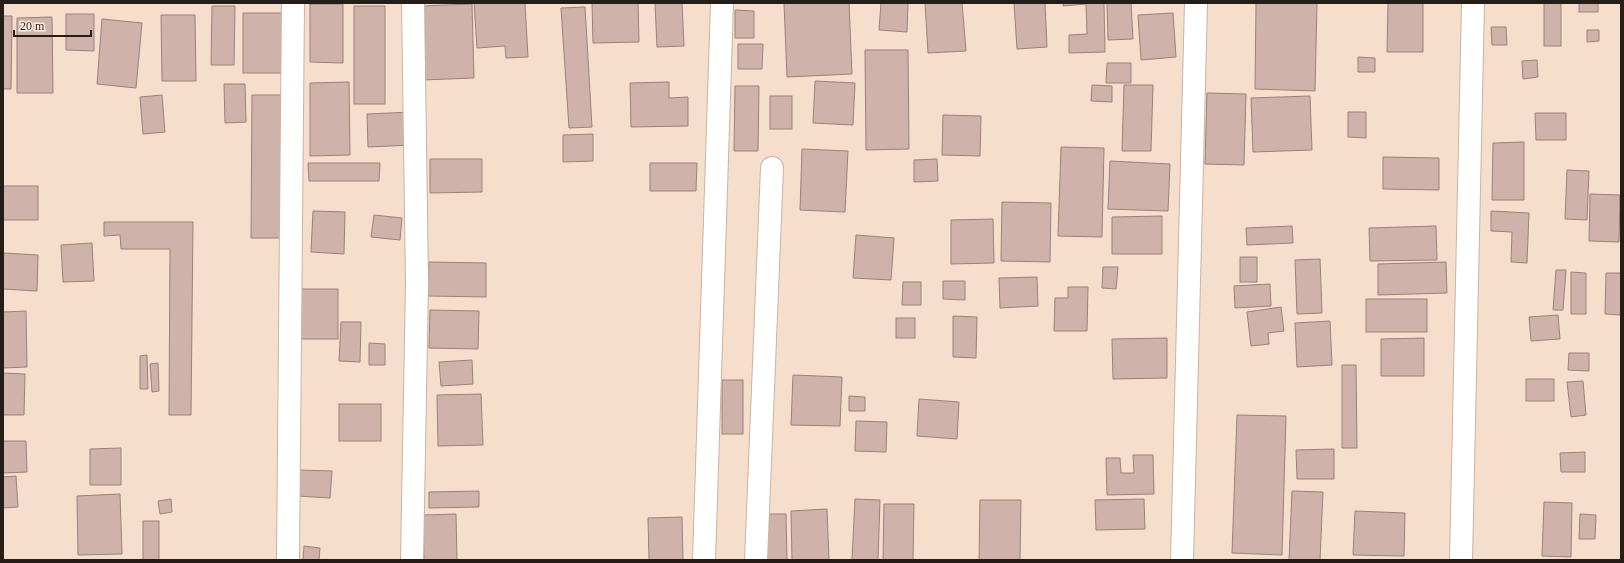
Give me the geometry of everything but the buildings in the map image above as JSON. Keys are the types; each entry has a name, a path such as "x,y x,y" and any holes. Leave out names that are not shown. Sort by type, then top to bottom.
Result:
{"street":[{"path":"288,560 293,3"},
{"path":"412,560 417,283 413,3"},
{"path":"704,560 722,3"},
{"path":"1182,560 1196,3"},
{"path":"1461,560 1472,3"},
{"path":"756,560 772,168"}]}
